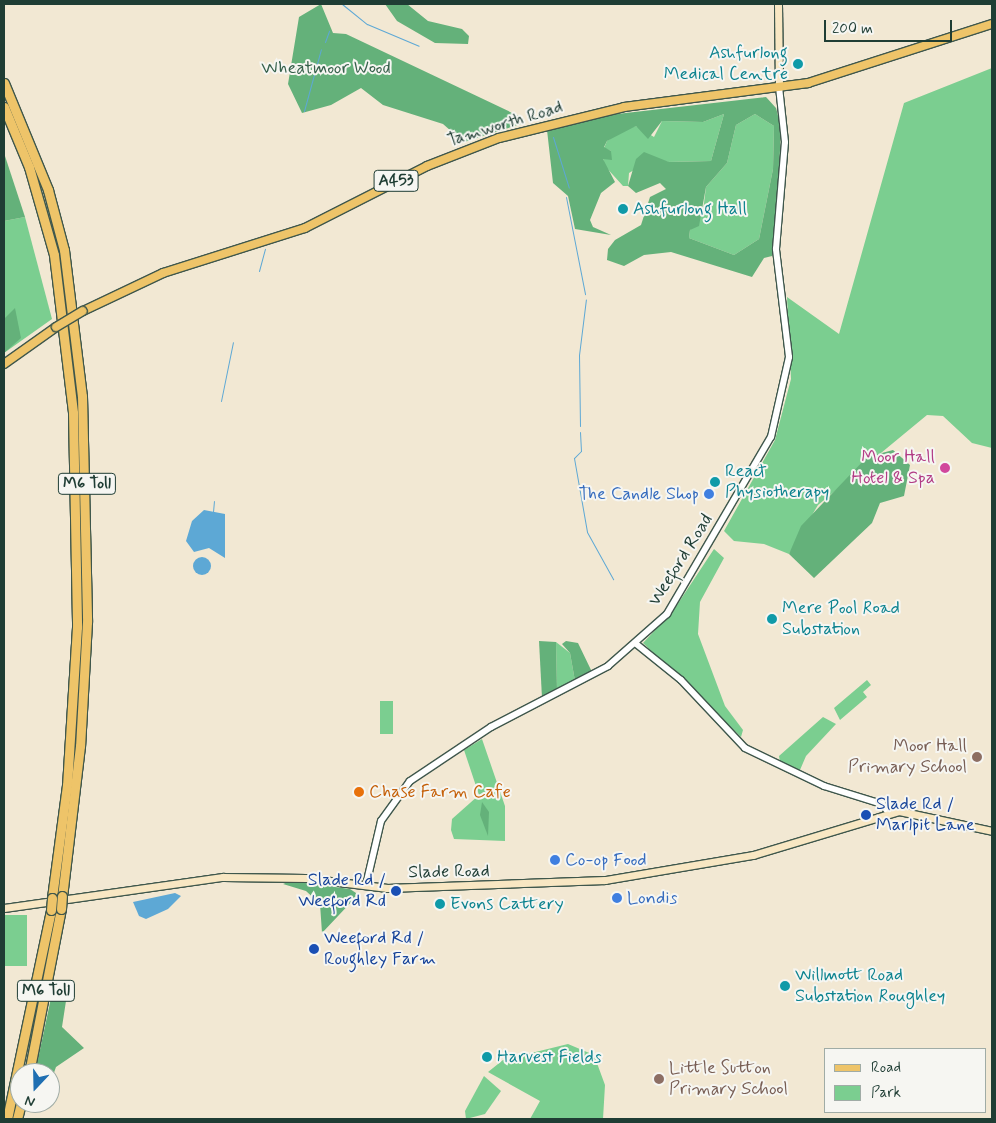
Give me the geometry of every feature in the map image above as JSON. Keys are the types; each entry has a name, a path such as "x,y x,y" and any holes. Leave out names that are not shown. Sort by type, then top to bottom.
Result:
{"highway":[{"name":"M6 Toll","path":"4,83 48,190 64,250 82,396 87,622 80,746 60,909 31,1063"},
{"name":"M6 Toll","path":"4,107 29,167 54,255 73,413 77,626 67,785 51,910 7,1119"}],"main road":[{"path":"778,4 779,87"},
{"name":"Tamworth Road","path":"4,364 56,327 83,311 163,273 305,228 427,166 493,139 615,108 779,87 835,77 992,24"},
{"name":"Slade Road","path":"4,908 223,877 306,878 366,885 485,886 631,877 753,855 888,812 916,811 992,831"}],"street":[{"name":"Weeford Road","path":"366,885 381,821 410,781 491,727 587,680 635,643 667,614 687,586 771,437 781,407 789,339 776,249 786,142 779,87"},
{"path":"635,643 690,688 745,748 824,786 882,804 888,812"}],"green space":[{"name":"Wheatmoor Wood","path":"321,4 333,33 346,34 523,118 524,123 455,145 459,138 443,124 383,105 361,88 331,105 302,113 288,84 299,17"},
{"path":"385,4 407,4 428,21 462,29 469,36 468,44 435,43 397,21"},
{"path":"992,68 992,448 972,443 943,416 927,415 818,505 789,554 764,544 734,541 724,531 775,440 791,379 787,297 839,334 904,103"},
{"path":"766,97 776,108 781,127 772,256 764,258 752,277 671,252 644,255 624,266 607,260 608,249 615,240 641,225 650,197 666,189 660,183 636,193 628,186 636,159 644,152 669,162 711,161 724,114 703,122 662,121 648,139 636,126 607,141 604,147 611,151 612,160 603,159 615,182 601,193 590,220 593,227 611,235 575,229 568,196 553,183 547,130 617,114","holes":["755,114 774,126 773,169 759,239 734,255 689,238 690,230 699,226 706,187 727,163 736,125"]},
{"path":"724,114 711,161 668,162 654,158 629,173 628,186 623,186 604,165 603,158 611,151 604,148 607,141 625,128 636,126 654,137 662,121 703,122"},
{"path":"755,114 774,126 773,169 759,239 734,255 689,238 690,230 703,211 706,187 727,163 736,125"},
{"path":"4,153 25,217 4,221"},
{"path":"25,217 52,319 4,353 4,221"},
{"path":"15,308 21,338 4,353 4,319"},
{"path":"893,450 910,465 904,496 880,503 872,523 814,578 789,554 801,526 867,457"},
{"path":"714,549 724,558 700,602 698,634 725,706 743,730 741,737 643,643 673,611"},
{"path":"539,641 556,642 557,690 542,698"},
{"path":"566,641 578,643 592,672 575,681 570,653 562,644"},
{"path":"556,642 570,653 575,681 557,690"},
{"path":"867,680 871,685 863,692 867,697 840,720 834,708"},
{"path":"380,701 393,701 393,734 380,734"},
{"path":"823,717 836,724 806,756 800,770 780,762 779,756"},
{"path":"482,739 505,806 505,841 454,839 451,830 452,819 479,795 464,750"},
{"path":"482,802 489,812 488,836 480,815"},
{"path":"290,881 350,889 356,893 355,898 322,933 320,904 306,891 283,884"},
{"path":"4,915 27,915 27,966 4,966"},
{"path":"51,998 66,1001 62,1027 84,1048 60,1064 37,1063"},
{"path":"568,1044 594,1055 605,1085 603,1119 530,1119 540,1101 488,1072 503,1060"},
{"path":"484,1076 501,1091 485,1114 466,1119 465,1111"}],"water":[{"path":"204,510 225,514 225,558 209,548 194,552 186,541 192,521"},
{"path":"202,557 208,560 211,566 208,572 202,575 196,572 193,566 196,560"},
{"path":"175,893 181,896 168,909 146,919 139,916 133,902"}],"waterway":[{"path":"342,4 367,24 419,46"},
{"path":"325,42 329,31"},
{"path":"304,111 321,49"},
{"path":"553,137 569,188"},
{"path":"566,197 585,294"},
{"path":"259,271 265,249"},
{"path":"580,426 579,355 586,299"},
{"path":"221,401 233,342"},
{"path":"580,432 581,451 574,458 587,532 613,579"},
{"path":"213,512 214,501"}],"place":[{"name":"Ashfurlong Medical Centre","path":"798,64"},
{"name":"Ashfurlong Hall","path":"623,209"},
{"name":"Moor Hall Hotel & Spa","path":"945,468"},
{"name":"React Physiotherapy","path":"715,482"},
{"name":"The Candle Shop","path":"709,494"},
{"name":"Mere Pool Road Substation","path":"772,619"},
{"name":"Moor Hall Primary School","path":"977,757"},
{"name":"Chase Farm Cafe","path":"359,792"},
{"name":"Slade Rd / Marlpit Lane","path":"866,815"},
{"name":"Co-op Food","path":"555,860"},
{"name":"Slade Rd / Weeford Rd","path":"396,891"},
{"name":"Londis","path":"617,898"},
{"name":"Evons Cattery","path":"440,904"},
{"name":"Weeford Rd / Roughley Farm","path":"314,949"},
{"name":"Willmott Road Substation Roughley","path":"785,986"},
{"name":"Harvest Fields","path":"487,1057"},
{"name":"Little Sutton Primary School","path":"659,1079"}]}
